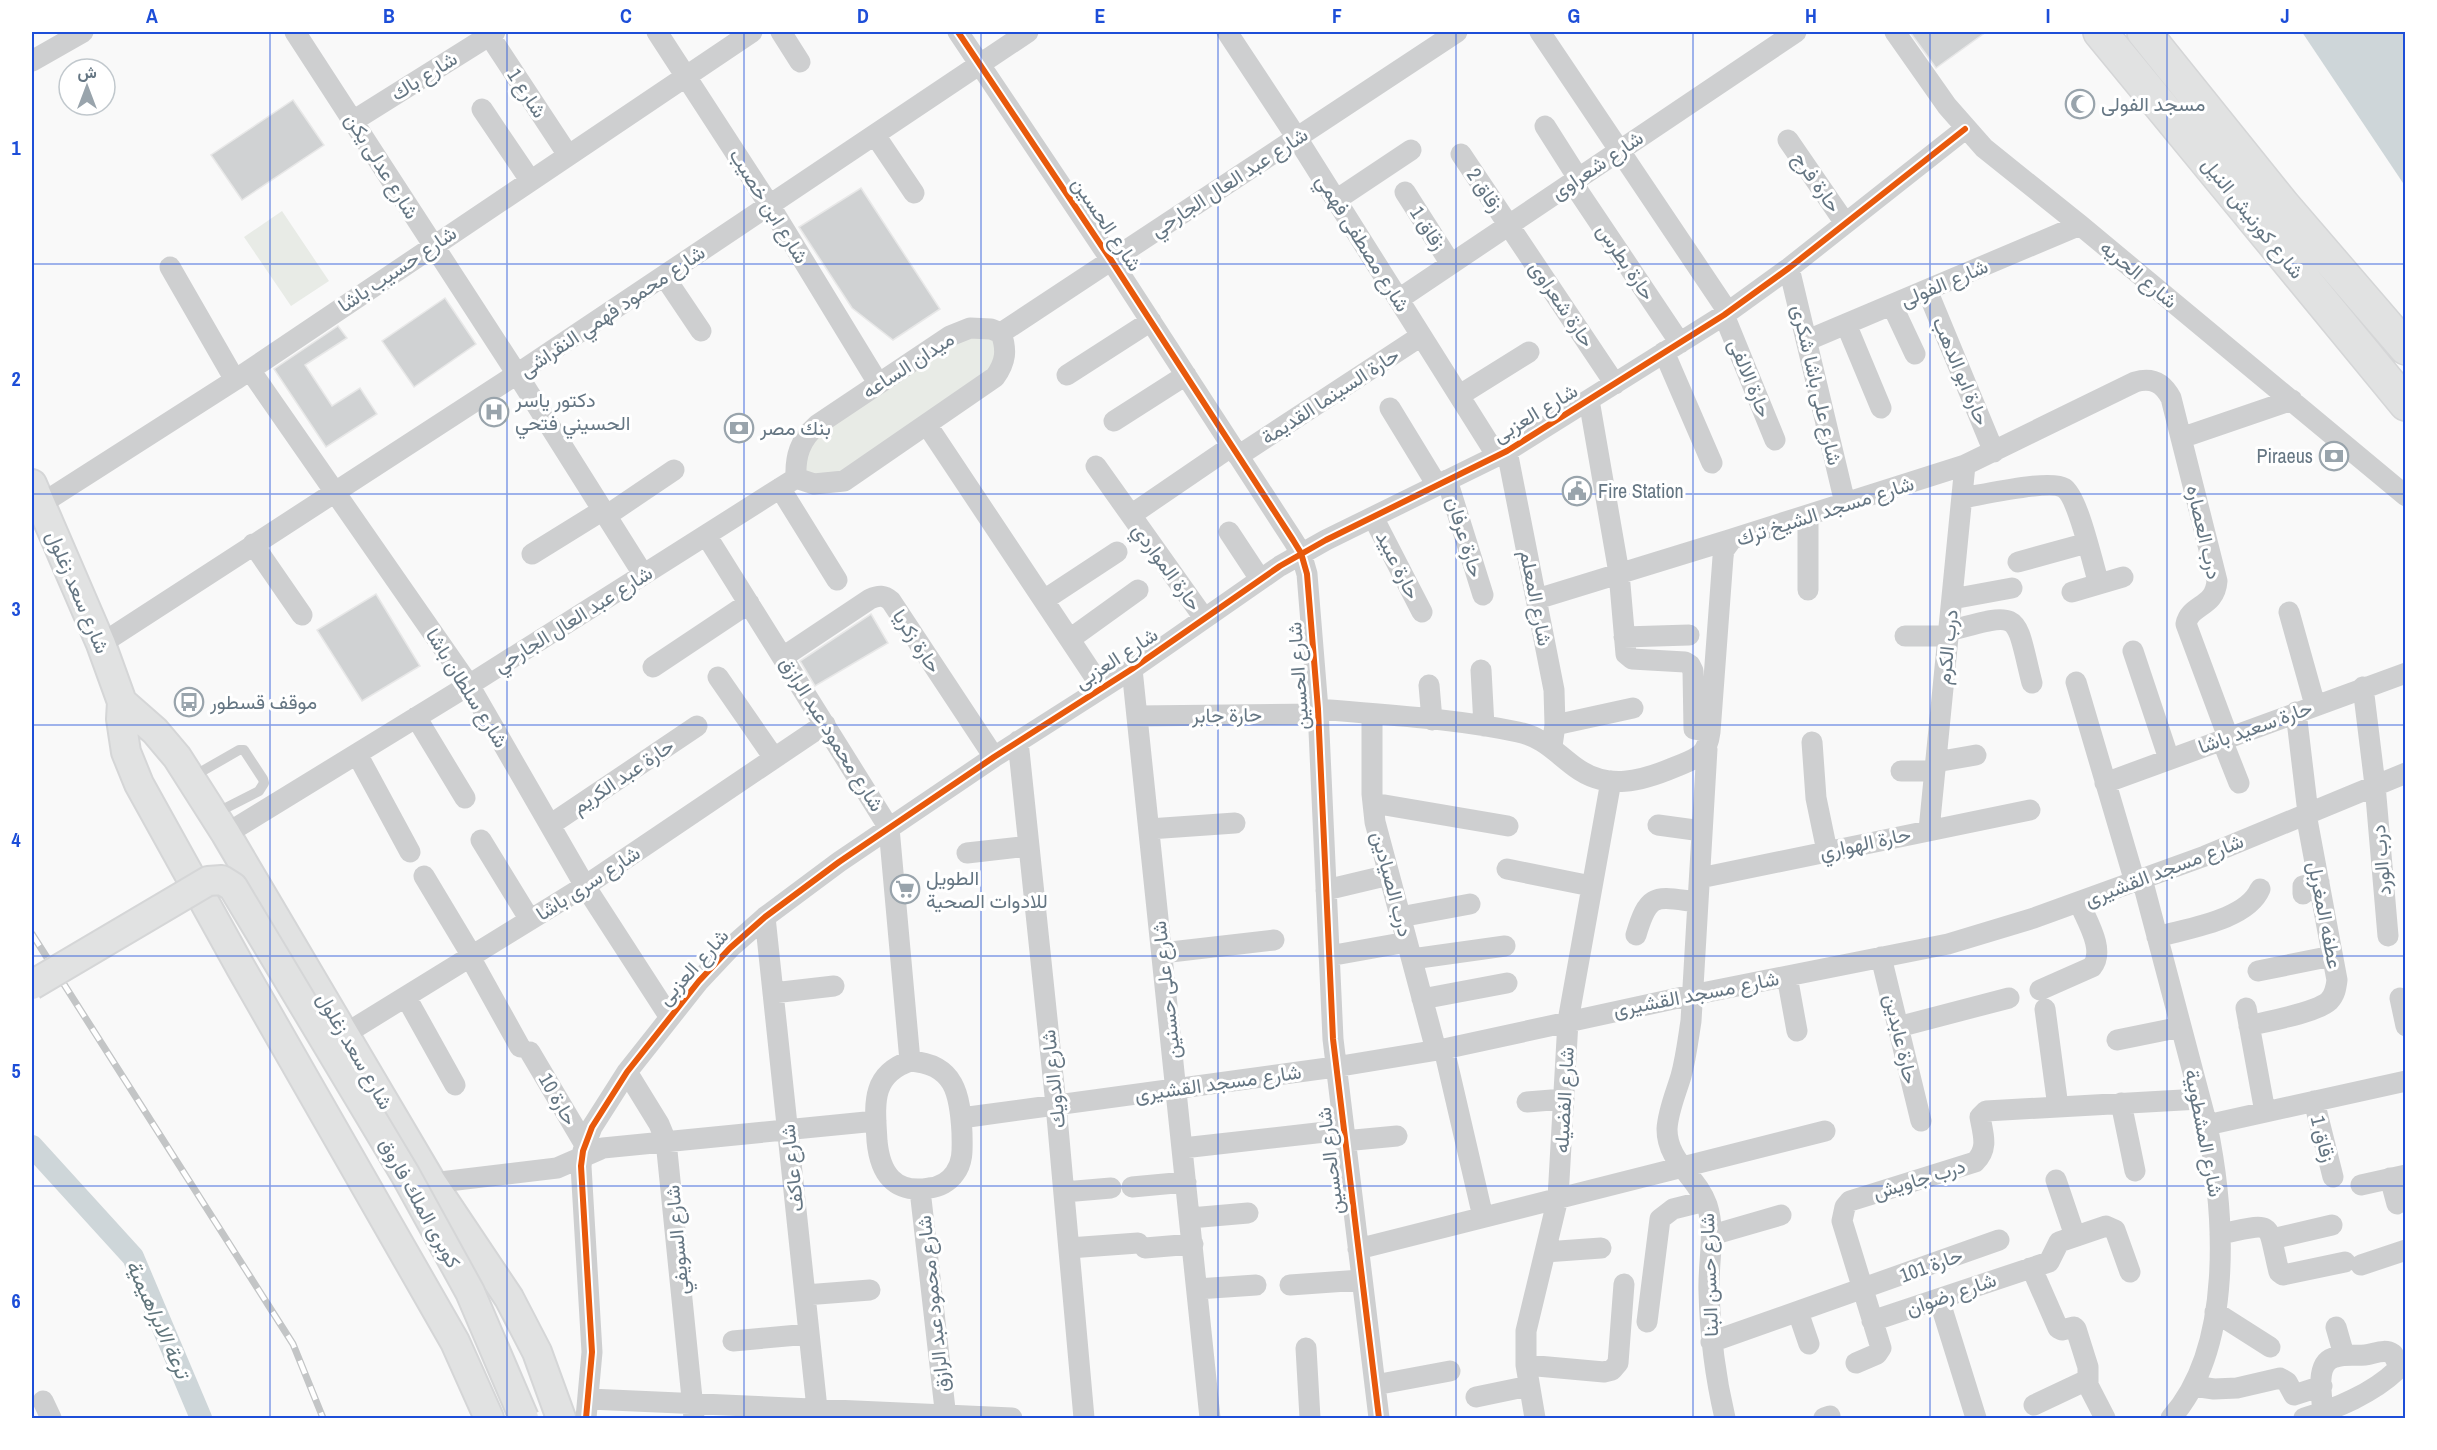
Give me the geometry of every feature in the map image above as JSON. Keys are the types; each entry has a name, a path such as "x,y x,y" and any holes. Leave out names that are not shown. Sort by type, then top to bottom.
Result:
{"main road":[{"name":"شارع كورنيش النيل","path":"2100,32 2406,404"},
{"name":"شارع كورنيش النيل","path":"2144,32 2283,205 2406,348"},
{"name":"شارع سعد زغلول","path":"36,494 101,644 122,702 124,744 139,784 455,1342 489,1419"},
{"name":"شارع سعد زغلول","path":"122,702 155,731 177,757 220,824 432,1183 509,1298 537,1352 561,1419"},
{"name":"كوبرى الملك فاروق","path":"32,985 208,881 222,880 233,887 405,1174 459,1272 524,1419"}],"street":[{"path":"32,61 61,37 83,32"},
{"name":"شارع عدلى يكن","path":"295,32 517,374 643,574"},
{"name":"شارع ابن خصيب","path":"657,32 770,206 878,383"},
{"name":"شارع حسيب باشا","path":"36,494 242,375 432,245 752,32"},
{"path":"781,32 800,62"},
{"name":"شارع الحسين","path":"958,32 1111,260 1301,553 1307,574 1318,712 1335,1067 1379,1419"},
{"name":"شارع محمود فهمي النقراشى","path":"101,644 517,374 1028,32"},
{"name":"شارع مصطفى فهمي","path":"1227,32 1297,138 1421,336 1502,453"},
{"name":"شارع عبد العال الجارحي","path":"1001,333 1457,32"},
{"name":"حارة الالفى","path":"1540,32 1726,314 1775,440"},
{"name":"شارع شعراوى","path":"1399,299 1796,32"},
{"name":"شارع الحريه","path":"1895,32 1965,129 2005,167 2080,225 2406,496"},
{"name":"شارع باك","path":"353,121 490,33"},
{"name":"شارع 1","path":"490,33 568,155"},
{"path":"482,110 530,180"},
{"name":"حارة بطرس","path":"1545,126 1672,348 1712,464"},
{"name":"شارع العزبى","path":"587,1409 592,1352 583,1151 592,1127 627,1072 669,1016 722,956 765,917 838,862 1018,741 1132,669 1260,579 1301,553 1502,453 1726,314 1789,268 1965,129"},
{"path":"875,135 914,193"},
{"name":"حارة فرج","path":"1788,140 1845,223"},
{"path":"1336,200 1411,150"},
{"name":"زقاق 2","path":"1461,154 1508,225"},
{"name":"زقاق 1","path":"1405,192 1451,264"},
{"name":"حارة شعراوى","path":"1508,225 1615,384"},
{"name":"شارع الفولى","path":"1808,340 2080,225"},
{"name":"شارع سلطان باشا","path":"170,267 242,375 335,491 469,685 585,886 669,1016"},
{"name":"شارع على باشا شكرى","path":"1789,268 1845,503"},
{"path":"664,276 701,331"},
{"name":"حارة ابو الدهب","path":"1927,290 1994,452"},
{"path":"1892,305 1915,354"},
{"path":"1067,375 1151,321"},
{"path":"1846,324 1881,408"},
{"name":"ميدان الساعه","path":"788,483 797,454 808,433 878,383 960,331 980,328 1001,333"},
{"path":"837,580 788,483 814,484 844,481 927,425 995,377 1002,367 1005,356 1005,344 1001,333"},
{"name":"حارة السينما القديمة","path":"1235,451 1421,336"},
{"path":"1460,395 1529,352"},
{"path":"1114,421 1186,375"},
{"name":"شارع مسجد الشيخ ترك","path":"1709,740 1723,557 1727,544 1732,539 1965,465 2135,382 2151,380 2160,384"},
{"name":"درب العصاره","path":"2160,384 2171,398 2217,581 2213,597 2187,619 2186,630 2239,783"},
{"path":"1318,712 1372,714 1522,732 1552,747 1575,768 1589,775 1611,781 1635,782 1699,757 1709,740 1694,729 1693,671 1690,665 1685,662 1629,658 1626,654 1619,573 1589,400"},
{"path":"2181,438 2292,400"},
{"name":"حارة عرفان","path":"1390,408 1442,482 1483,595"},
{"path":"927,425 1102,688"},
{"name":"حارة المواردي","path":"1131,515 1235,451"},
{"name":"شارع المعلم","path":"1502,453 1537,599 1554,690 1555,725 1552,747"},
{"name":"درب الكرم","path":"1929,830 1965,465"},
{"name":"حارة المواردي","path":"1096,466 1204,618"},
{"path":"532,554 605,513 674,470"},
{"name":"شارع عبد العال الجارحي","path":"220,824 357,754 788,483"},
{"path":"1962,498 2049,484 2063,488 2073,500 2099,584"},
{"path":"1808,515 1808,590"},
{"name":"حارة عبيد","path":"1373,517 1422,612"},
{"path":"1229,532 1260,579"},
{"name":"شارع محمود عبد الرازق","path":"706,535 889,828 910,1061"},
{"path":"1537,599 1732,539"},
{"path":"2018,562 2087,543"},
{"path":"253,544 302,615"},
{"path":"1044,600 1117,552"},
{"path":"2072,592 2123,577"},
{"path":"1952,599 2012,588"},
{"path":"1070,639 1138,590"},
{"name":"حارة زكريا","path":"783,657 870,599 887,597 994,757"},
{"path":"652,668 749,603"},
{"name":"عطفه المغربل","path":"2265,1112 2247,1017 2318,1008 2330,1001 2334,995 2337,980 2311,888 2305,708 2289,612"},
{"path":"1905,636 1949,634 2001,618 2012,622 2019,630 2032,684"},
{"path":"1624,637 1689,635"},
{"path":"2133,651 2169,759"},
{"name":"شارع على حسنين","path":"1132,669 1210,1419"},
{"path":"1481,670 1484,726"},
{"name":"حارة سعيد باشا","path":"2105,783 2406,672"},
{"path":"718,677 774,758"},
{"path":"2076,682 2105,783 2138,881"},
{"path":"1429,685 1432,720"},
{"name":"درب الورد","path":"2363,687 2375,785 2388,936"},
{"path":"1555,725 1634,708"},
{"name":"حارة جابر","path":"1137,716 1318,712"},
{"name":"درب الصيادين","path":"1372,714 1373,803 1400,917 1422,999 1440,1050 1483,1217"},
{"path":"416,717 465,798"},
{"name":"شارع سرى باشا","path":"345,1034 585,886 825,724"},
{"name":"حارة عبد الكريم","path":"550,825 697,726"},
{"name":"شارع حسن البنا","path":"1709,740 1687,1048 1667,1127 1668,1142 1673,1155 1700,1189 1706,1201 1712,1235 1709,1290 1711,1342 1725,1419"},
{"name":"شارع الدويك","path":"1018,741 1056,1105 1084,1419"},
{"path":"1812,742 1816,798 1827,851"},
{"path":"357,754 410,852"},
{"path":"1900,771 1936,767 1976,755"},
{"name":"شارع مسجد القشيرى","path":"961,1118 1335,1067 1440,1050 1692,994 1881,957 1991,932 2138,881 2406,773"},
{"name":"شارع الفضيله","path":"1535,1419 1526,1365 1528,1315 1558,1198 1568,1021 1611,781"},
{"path":"1373,803 1508,826"},
{"name":"حارة الهواري","path":"1700,878 2030,810"},
{"path":"1149,829 1234,823"},
{"path":"1658,825 1702,831"},
{"path":"481,840 530,920"},
{"path":"967,853 1029,846"},
{"path":"1506,868 1592,886"},
{"path":"1326,890 1389,875"},
{"name":"حارة 10","path":"423,876 583,1151"},
{"name":"شارع المشطوبية","path":"2138,881 2157,937 2207,1125 2218,1192 2220,1234 2215,1312 2208,1350 2193,1386 2171,1419"},
{"path":"2157,937 2234,914 2250,904 2260,889"},
{"path":"1636,935 1643,912 1650,902 1656,899 1697,902"},
{"path":"2058,1107 2043,1000 2092,967 2097,960 2097,948 2079,902"},
{"path":"1400,917 1470,904"},
{"name":"شارع عاكف","path":"765,917 818,1414"},
{"path":"1162,953 1274,940"},
{"path":"1329,956 1505,946"},
{"path":"2258,971 2332,956"},
{"name":"حارة عابدين","path":"1881,957 1921,1121"},
{"path":"1787,976 1797,1031"},
{"path":"1422,999 1506,982"},
{"path":"773,993 834,986"},
{"path":"406,997 455,1085"},
{"path":"1898,1027 2009,998"},
{"path":"2400,998 2406,1026"},
{"path":"2117,1040 2181,1027"},
{"path":"910,1061 925,1062 940,1069 951,1081 958,1096 961,1118 963,1149 961,1161 956,1172 948,1181 937,1187 920,1190 904,1188 895,1183 884,1170 878,1154 875,1101 883,1080 900,1065 910,1061"},
{"name":"شارع السويفي","path":"627,1072 659,1124 666,1141 693,1411"},
{"path":"2207,1125 2406,1081"},
{"path":"1527,1102 1564,1099"},
{"name":"درب جاويش","path":"1856,1363 1877,1354 1880,1350 1842,1221 1845,1207 1850,1201 1975,1162 1983,1152 1980,1117 1984,1112 2200,1099"},
{"name":"زقاق 1","path":"2314,1101 2333,1177"},
{"path":"2121,1103 2135,1171"},
{"path":"432,1183 557,1168 583,1151 603,1148 876,1120"},
{"path":"1358,1249 1825,1131"},
{"path":"1183,1148 1344,1135 1397,1136"},
{"path":"2361,1185 2398,1177 2397,1204"},
{"path":"2056,1180 2075,1236 2106,1226 2113,1228 2130,1272"},
{"path":"1064,1192 1186,1182"},
{"name":"شارع محمود عبد الرازق","path":"920,1190 946,1417"},
{"path":"1647,1322 1660,1219 1672,1209 1706,1201"},
{"path":"1190,1218 1248,1213"},
{"path":"1712,1235 1781,1215"},
{"path":"2272,1239 2332,1225"},
{"path":"2220,1234 2262,1226 2268,1230 2272,1239 2281,1274 2353,1263 2406,1250"},
{"name":"شارع رضوان","path":"1872,1321 2049,1262 2057,1245 2075,1236"},
{"name":"حارة 101","path":"1711,1342 1999,1240"},
{"path":"1069,1248 1192,1244"},
{"path":"1545,1252 1601,1248"},
{"path":"2030,1268 2058,1328 2076,1329 2088,1367 2087,1380 2105,1419"},
{"path":"1290,1285 1361,1280"},
{"path":"1526,1365 1604,1372 1612,1370 1618,1363 1624,1284"},
{"path":"1197,1289 1256,1285"},
{"path":"805,1295 870,1290"},
{"path":"1939,1299 1976,1419"},
{"path":"1798,1312 1809,1344"},
{"path":"2215,1312 2270,1347"},
{"path":"2336,1327 2344,1356"},
{"path":"733,1341 809,1334"},
{"path":"1306,1348 1310,1419"},
{"path":"2389,1352 2393,1354 2398,1367 2382,1382 2313,1415 2322,1386 2324,1364 2333,1357 2389,1352"},
{"path":"1375,1385 1450,1371"},
{"path":"2193,1386 2214,1389 2237,1388 2280,1378 2287,1382 2294,1395 2322,1386"},
{"path":"2034,1405 2087,1380"},
{"path":"1476,1397 1529,1386"},
{"path":"587,1409 1012,1419"}],"lane":[{"path":"190,777 239,750 246,752 263,778 263,788 220,824"}],"shaded area":[{"path":"2302,32 2405,32 2405,186"},
{"path":"282,211 329,281 291,306 244,237"},
{"path":"966,336 995,339 995,367 842,475 801,474 812,439"}],"building":[{"path":"1910,32 1986,32 1936,68"},
{"path":"293,100 324,145 242,200 211,155"},
{"path":"861,188 940,309 893,340 852,308 799,227"},
{"path":"445,298 476,344 414,387 382,341"},
{"path":"338,326 347,338 305,365 332,406 360,388 377,414 326,447 274,369"},
{"path":"376,594 420,666 362,701 317,630"},
{"path":"871,614 888,643 815,686 800,661"}],"waterway":[{"name":"ترعة الابراهيمية","path":"32,1146 133,1257 201,1418"}],"railway":[{"path":"32,934 293,1344 323,1418"}],"cycle path":[{"path":"958,32 1111,260 1301,553 1307,574 1318,709 1333,1039 1379,1418"},
{"path":"586,1418 592,1352 581,1166 583,1151 592,1127 627,1072 699,981 730,948 765,917 839,862 994,757 1132,669 1280,566 1326,540 1507,451 1724,315 1789,268 1965,129"}],"place":[{"name":"مسجد الفولى","path":"2080,104"},
{"name":"دكتور ياسر الحسيني فتحي","path":"494,412"},
{"name":"بنك مصر","path":"739,428"},
{"name":"Piraeus","path":"2334,456"},
{"name":"Fire Station","path":"1577,491"},
{"name":"موقف قسطور","path":"189,702"},
{"name":"الطويل للادوات الصحية","path":"905,889"}]}
